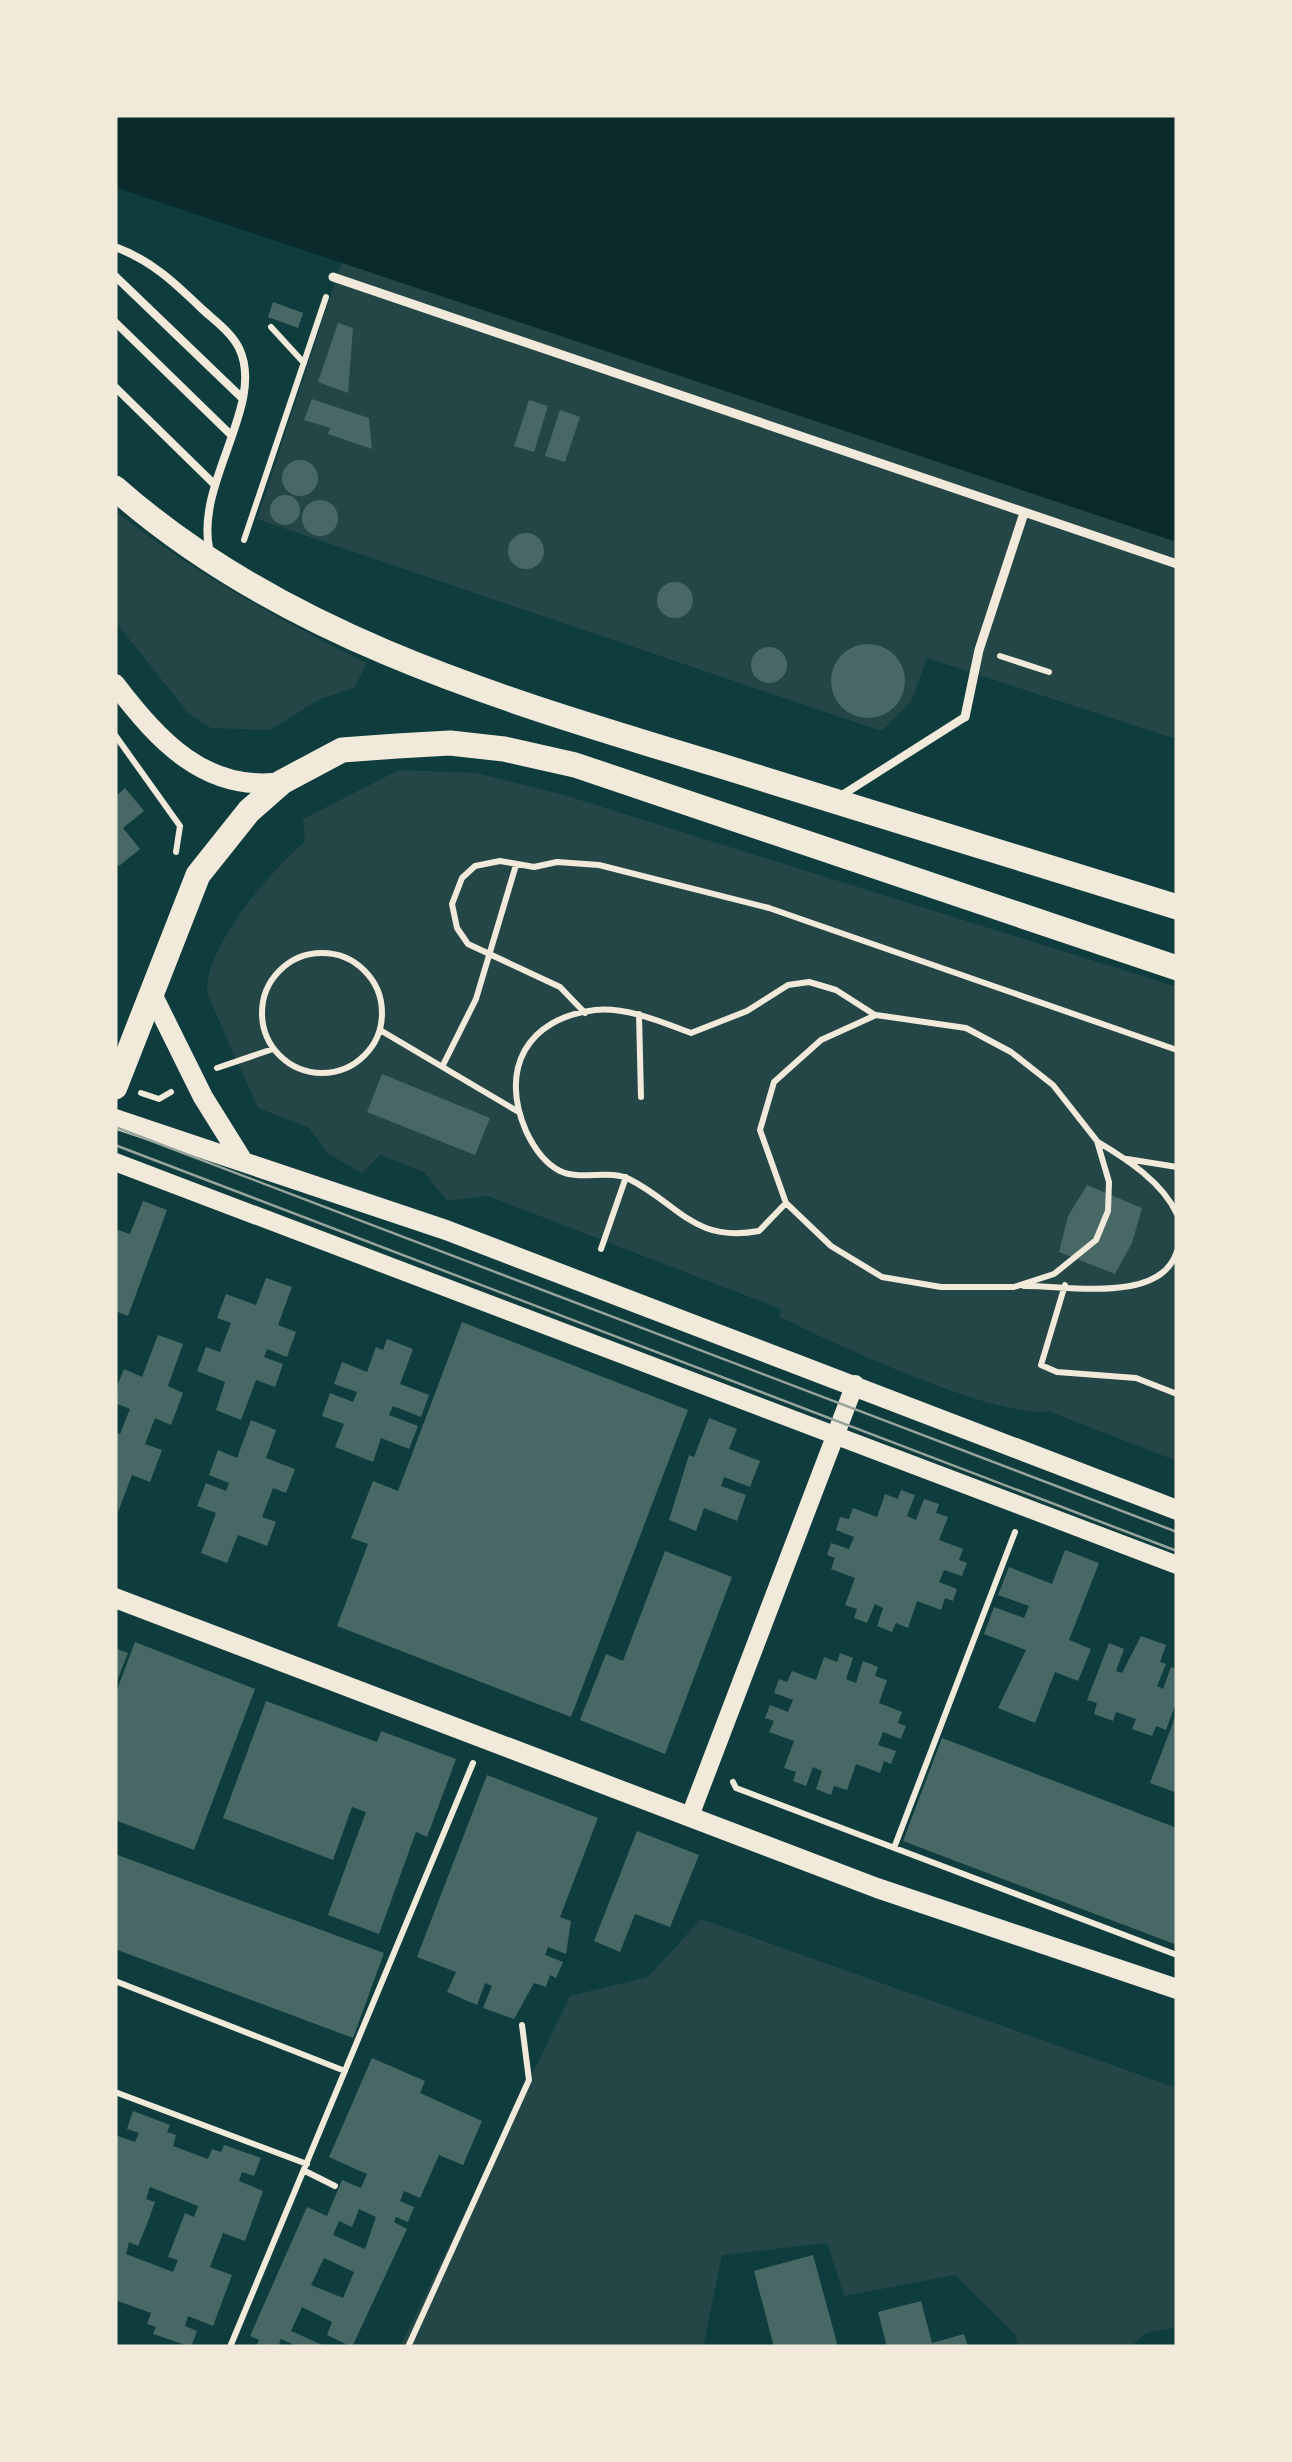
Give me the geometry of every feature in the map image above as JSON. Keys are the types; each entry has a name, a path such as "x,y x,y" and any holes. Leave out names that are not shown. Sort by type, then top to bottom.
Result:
{"main road":[{"path":"115,488 211,561 317,621 487,692 1177,907"},
{"path":"115,684 150,730 200,770 261,785 282,782"},
{"path":"115,1087 198,874 236,826 282,782 342,750 450,744 504,749 575,764 1177,968"},
{"path":"151,992 202,1096 240,1158"},
{"path":"115,1119 240,1158 855,1384 1177,1510"},
{"path":"115,1598 877,1888 1177,1988"}],"street":[{"path":"333,277 1177,564"},
{"path":"965,716 980,650 1024,512"},
{"path":"115,1162 1177,1565"},
{"path":"690,1816 855,1384"}],"lane":[{"path":"115,247 160,270 229,334 244,361 247,379 213,482 204,524 211,561"},
{"path":"115,276 242,398"},
{"path":"115,322 230,434"},
{"path":"115,387 213,482"},
{"path":"832,802 965,716"}],"path":[{"path":"244,540 333,277"},
{"path":"272,328 304,363"},
{"path":"980,650 1050,672"},
{"path":"115,734 180,826 172,864"},
{"path":"585,1012 560,987 468,944 457,928 452,904 462,878 476,866 500,861 516,865 600,865 768,908 1177,1050"},
{"path":"443,1065 476,999 516,865"},
{"path":"338,954 370,976 382,1011 380,1030 358,1061 323,1074 304,1071 272,1048 260,1013 264,994 285,964 302,955 338,954"},
{"path":"786,1203 759,1231 720,1234 678,1216 626,1178 562,1172 534,1148 518,1112 514,1080 524,1048 559,1018 585,1012 638,1014 691,1033 748,1011 788,986 810,982 836,990 876,1016 966,1028 1012,1052 1053,1085 1097,1142 1109,1182 1108,1211 1096,1240 1054,1274 1014,1287"},
{"path":"638,1014 641,1097"},
{"path":"876,1016 821,1040 774,1082 760,1130 786,1203 831,1246 882,1277 941,1287 1065,1286 1112,1290 1152,1280 1177,1251"},
{"path":"380,1030 518,1112"},
{"path":"218,1068 272,1048"},
{"path":"1097,1142 1126,1159 1169,1197 1177,1214"},
{"path":"1126,1159 1177,1167"},
{"path":"601,1249 626,1178"},
{"path":"1065,1286 1042,1365 1057,1372 1136,1378 1177,1394"},
{"path":"894,1848 1018,1524"},
{"path":"230,2347 473,1763"},
{"path":"733,1776 736,1788 1177,1955"},
{"path":"115,1981 345,2071"},
{"path":"408,2347 529,2080 522,2025"},
{"path":"115,2092 306,2167 335,2186"}],"shaded area":[{"path":"115,115 1177,115 1177,542 115,187"},
{"path":"342,261 1177,542 1176,739 927,658 911,702 881,731 257,519"},
{"path":"115,511 237,594 367,663 354,688 320,699 270,730 211,728 189,714 115,621"},
{"path":"399,770 476,773 564,795 1177,987 1177,1461 1048,1411 993,1404 914,1377 802,1328 779,1316 781,1309 488,1196 447,1201 424,1172 380,1155 362,1173 327,1153 309,1128 258,1108 208,996 208,978 215,957 258,891 305,842 303,819"},
{"path":"701,1919 1177,2088 1177,2327 1146,2333 1130,2347 1018,2347 1015,2334 955,2275 844,2296 827,2243 722,2255 703,2347 400,2347 570,1996 648,1977"}],"building":[{"path":"273,302 303,313 298,328 268,317"},
{"path":"338,323 353,328 348,393 318,382"},
{"path":"312,399 369,418 372,449 328,434 330,428 304,420"},
{"path":"529,400 548,406 534,452 514,446"},
{"path":"560,410 580,417 565,462 545,456"},
{"path":"300,460 312,466 318,478 312,490 300,496 288,490 282,478 288,466"},
{"path":"285,495 299,504 300,510 291,524 285,525 271,516 270,510 279,496"},
{"path":"320,500 332,506 338,518 332,530 320,536 308,530 302,518 308,506"},
{"path":"526,533 538,539 544,551 538,563 526,569 514,563 508,551 514,539"},
{"path":"675,582 687,588 693,600 687,612 675,618 663,612 657,600 663,588"},
{"path":"868,644 894,655 905,681 894,707 868,718 842,707 831,681 842,655"},
{"path":"769,647 781,653 787,665 781,677 769,683 757,677 751,665 757,653"},
{"path":"125,788 144,811 123,828 140,849 119,866 115,861 115,797"},
{"path":"382,1074 490,1118 475,1155 367,1112"},
{"path":"1087,1185 1142,1208 1132,1243 1115,1274 1059,1252 1068,1216"},
{"path":"143,1201 167,1210 128,1316 115,1311 115,1229 130,1234"},
{"path":"266,1278 292,1287 278,1325 296,1332 287,1357 267,1349 264,1357 283,1364 275,1387 256,1380 241,1420 216,1410 225,1382 197,1371 206,1347 220,1352 231,1323 217,1318 226,1294 256,1305"},
{"path":"462,1322 688,1410 571,1717 337,1626 368,1544 351,1538 373,1481 398,1491"},
{"path":"158,1335 183,1344 168,1386 183,1393 171,1425 155,1418 145,1444 162,1450 150,1482 132,1475 118,1512 115,1432 120,1434 130,1409 115,1403 115,1391 124,1369 142,1377"},
{"path":"387,1339 413,1349 400,1384 429,1395 421,1417 393,1406 389,1415 418,1426 409,1449 381,1438 373,1462 335,1447 344,1424 322,1416 330,1393 353,1402 357,1392 334,1384 342,1362 367,1372 376,1347 383,1350"},
{"path":"709,1418 737,1429 729,1449 760,1461 750,1487 724,1477 721,1486 746,1495 737,1521 704,1508 696,1531 669,1520 689,1455 694,1457"},
{"path":"251,1420 276,1430 266,1458 295,1469 286,1493 273,1488 262,1517 276,1522 267,1546 238,1535 227,1563 201,1553 216,1513 197,1506 206,1483 226,1491 229,1483 209,1475 218,1450 237,1458"},
{"path":"901,1490 915,1495 907,1516 916,1520 924,1499 939,1504 936,1513 948,1517 939,1540 963,1549 959,1560 967,1563 962,1576 944,1570 939,1582 957,1589 953,1601 945,1598 941,1610 917,1601 908,1628 896,1623 892,1632 877,1626 883,1608 875,1604 867,1623 854,1618 857,1609 845,1605 855,1578 831,1569 835,1558 827,1555 831,1543 849,1549 854,1537 836,1530 840,1517 849,1519 853,1508 877,1517 885,1494 898,1499"},
{"path":"1065,1550 1099,1563 1069,1640 1091,1649 1078,1681 1055,1672 1035,1723 998,1708 1026,1650 984,1634 994,1607 1024,1618 1029,1606 998,1595 1009,1567 1052,1584"},
{"path":"665,1551 732,1577 665,1754 580,1720 606,1654 623,1661"},
{"path":"1141,1636 1166,1645 1160,1662 1166,1664 1157,1686 1163,1689 1171,1667 1177,1669 1177,1700 1166,1730 1156,1726 1152,1736 1132,1729 1136,1719 1116,1712 1113,1721 1094,1714 1097,1703 1087,1700 1109,1643 1124,1649 1116,1671 1122,1673"},
{"path":"135,1642 255,1689 194,1850 115,1820 115,1695"},
{"path":"115,1648 128,1653 115,1686"},
{"path":"840,1653 853,1658 846,1679 856,1683 863,1661 878,1667 875,1676 887,1680 879,1703 902,1712 898,1723 906,1726 901,1739 883,1732 878,1745 896,1751 891,1764 884,1761 880,1773 856,1764 847,1790 834,1786 831,1795 816,1789 822,1771 813,1767 806,1786 793,1781 796,1772 784,1768 794,1741 769,1732 774,1721 765,1718 770,1705 788,1712 793,1700 774,1693 779,1679 787,1682 792,1671 816,1680 824,1657 837,1662"},
{"path":"266,1701 377,1742 381,1731 456,1759 427,1837 416,1832 379,1934 328,1915 366,1812 352,1807 333,1860 223,1818"},
{"path":"1177,1712 1177,1793 1150,1783"},
{"path":"942,1738 1177,1828 1177,1945 903,1841"},
{"path":"487,1775 598,1818 560,1917 571,1921 566,1954 548,1947 545,1955 563,1962 556,1978 550,1975 546,1987 534,1983 514,2019 483,2008 492,1986 485,1983 477,2005 447,1992 456,1972 417,1957"},
{"path":"637,1831 699,1855 670,1927 635,1914 620,1952 594,1941"},
{"path":"115,1854 384,1953 353,2038 115,1949"},
{"path":"372,2058 425,2081 420,2093 482,2121 463,2165 439,2155 420,2198 404,2191 400,2201 414,2207 408,2222 396,2217 394,2222 407,2229 352,2347 327,2335 332,2322 302,2307 291,2331 327,2347 299,2347 281,2339 278,2347 256,2347 259,2340 250,2336 307,2207 327,2216 342,2180 361,2188 367,2174 329,2157","holes":["359,2209 376,2217 365,2249 333,2235 339,2221 352,2227","324,2258 354,2272 343,2298 311,2285"]},
{"path":"133,2111 170,2125 167,2132 176,2135 173,2146 208,2159 212,2149 221,2152 224,2145 261,2158 254,2176 242,2172 239,2181 263,2191 245,2241 223,2233 210,2267 232,2275 213,2326 188,2316 185,2326 197,2331 191,2347 153,2334 156,2327 147,2324 151,2313 115,2300 115,2135 135,2142 139,2133 127,2129","holes":["150,2187 198,2206 194,2217 185,2213 168,2257 178,2260 173,2272 126,2254 129,2242 138,2246 155,2202 146,2199"]},
{"path":"813,2255 838,2347 774,2347 754,2271"},
{"path":"921,2301 932,2343 964,2334 968,2347 887,2347 878,2312"}],"tram line":[{"path":"115,1127 1177,1532"},
{"path":"115,1145 1177,1551"}]}
